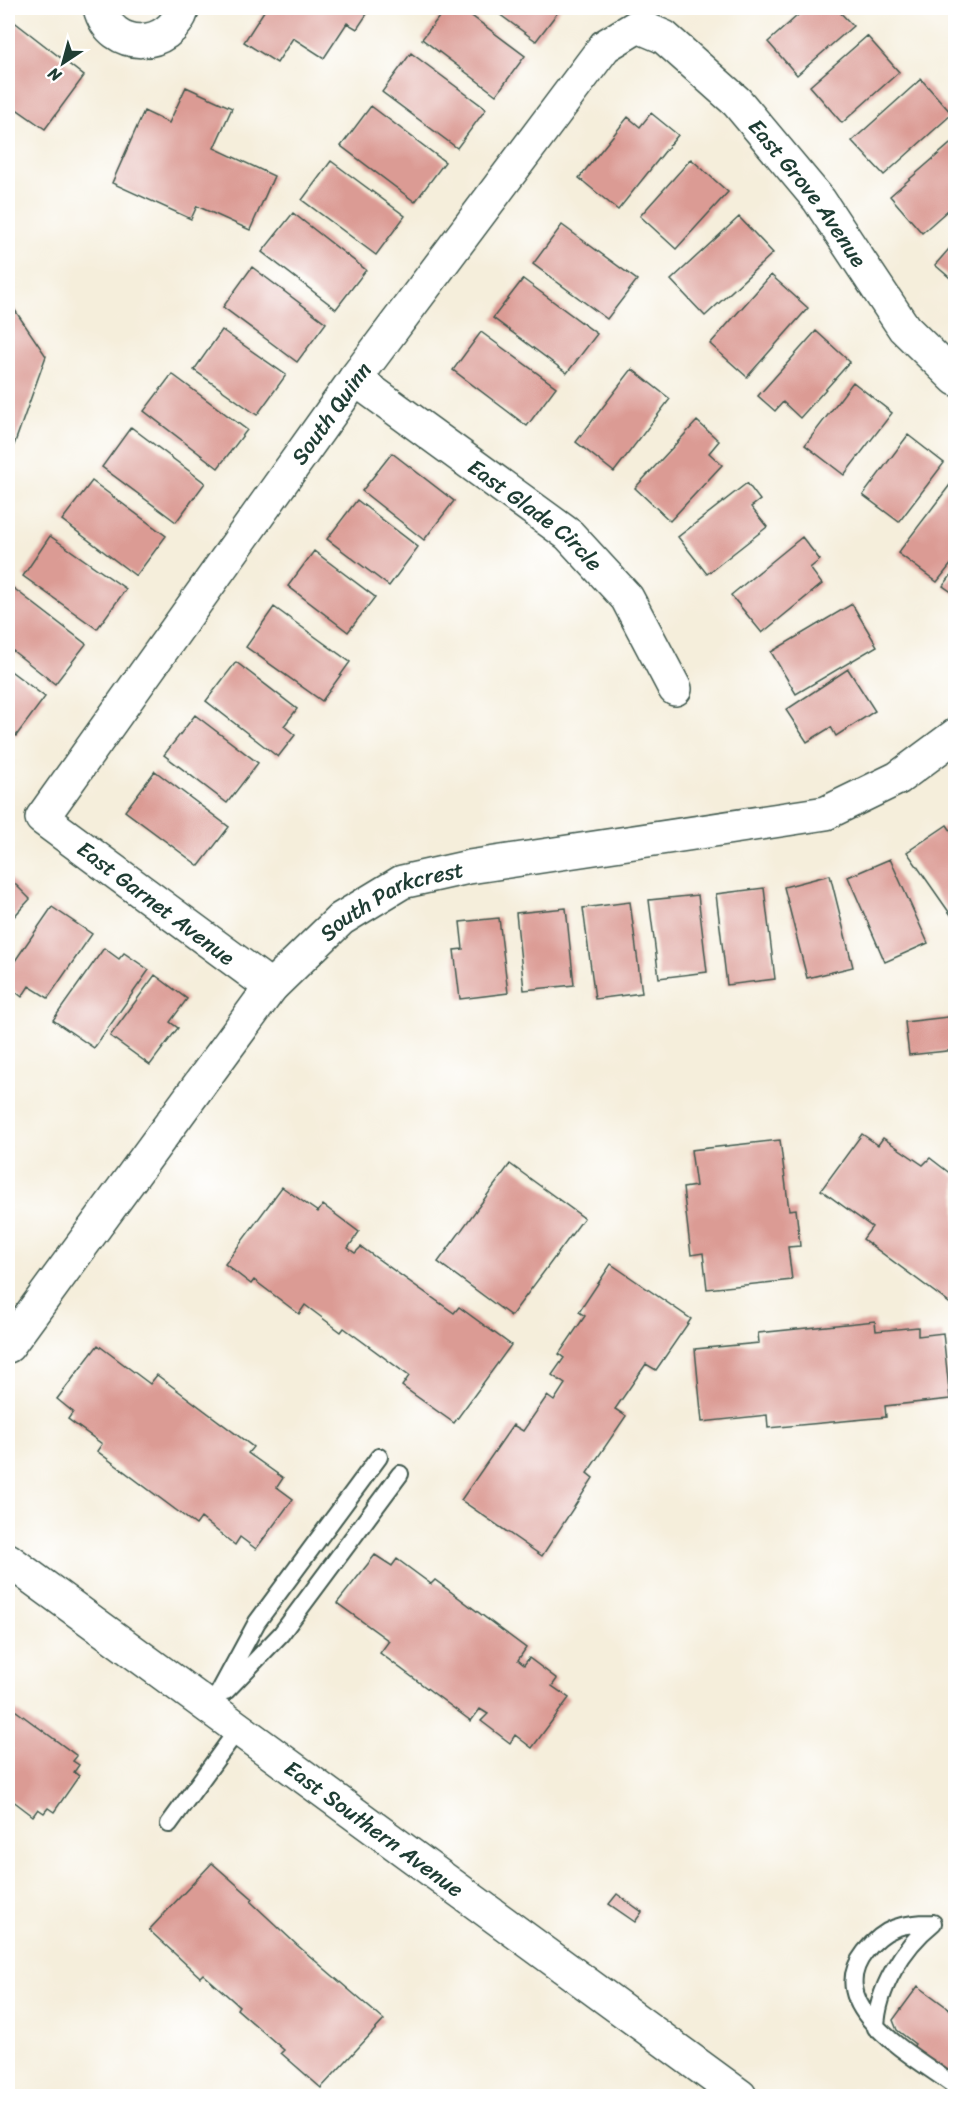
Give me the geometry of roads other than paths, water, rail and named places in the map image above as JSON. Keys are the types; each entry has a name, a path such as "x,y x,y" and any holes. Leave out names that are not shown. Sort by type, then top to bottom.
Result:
{"street":[{"path":"100,8 110,28 120,36 133,41 147,41 172,29 183,8"},
{"name":"East Grove Avenue","path":"638,26 664,37 737,102 819,200 904,328 956,379"},
{"name":"South Quinn","path":"42,818 355,380 605,46 638,26"},
{"name":"East Glade Circle","path":"355,380 569,535 627,598 675,689"},
{"name":"South Parkcrest","path":"8,1346 271,987 341,919 402,882 469,867 826,813 898,778 956,735"},
{"name":"East Garnet Avenue","path":"42,818 271,987"},
{"name":"East Southern Avenue","path":"8,1560 740,2097"}],"lane":[{"path":"211,1707 257,1622 378,1457"},
{"path":"211,1707 280,1634 400,1474"},
{"path":"169,1824 239,1728"},
{"path":"876,2028 876,2009 886,1985 915,1938 933,1923 903,1923 874,1941 860,1960 854,1980 860,2006 876,2028 956,2087"}]}
